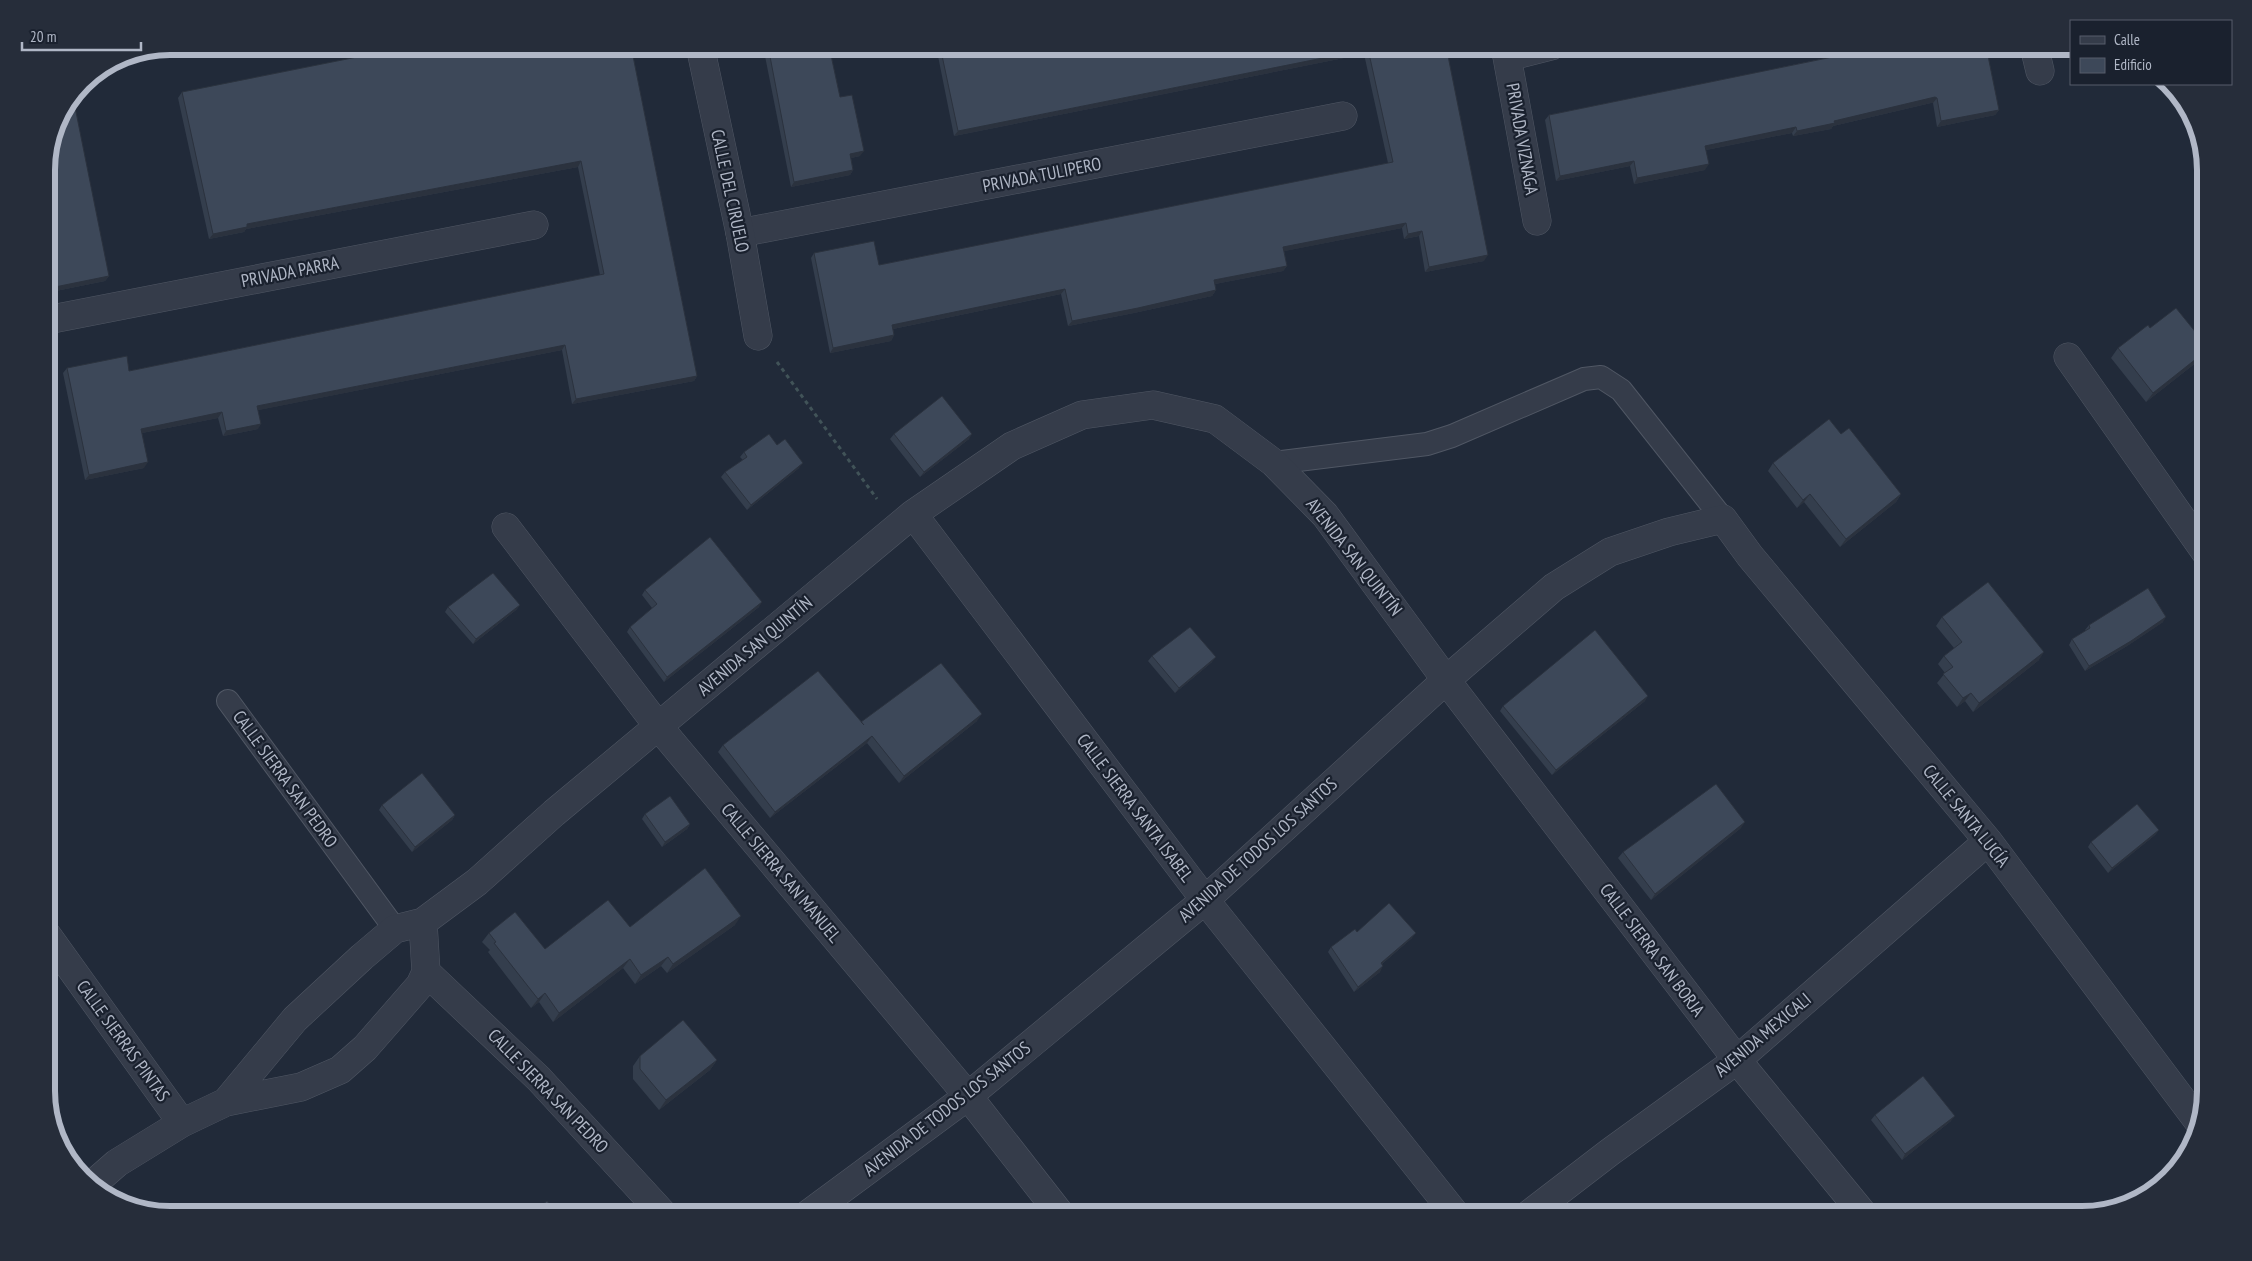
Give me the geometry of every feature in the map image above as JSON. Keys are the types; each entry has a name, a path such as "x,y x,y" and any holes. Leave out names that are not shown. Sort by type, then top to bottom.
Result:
{"street":[{"name":"CALLE DEL CIRUELO","path":"702,55 740,234 758,336"},
{"name":"PRIVADA VIZNAGA","path":"1507,55 1537,221"},
{"name":"PRIVADA TULIPERO","path":"740,234 1343,116"},
{"name":"PRIVADA PARRA","path":"55,318 534,226"},
{"path":"2068,357 2197,540"},
{"name":"AVENIDA SAN QUINTÍN","path":"423,922 477,882 554,813 906,521 1012,446 1082,416 1153,405 1215,419 1274,464 1325,514 1446,680"},
{"name":"AVENIDA DE TODOS LOS SANTOS","path":"819,1206 968,1096 1205,900 1446,680 1554,587 1610,552 1669,532 1724,520"},
{"name":"CALLE SANTA LUCÍA","path":"1724,520 1750,556 1988,841 2194,1116"},
{"name":"CALLE SIERRA SANTA ISABEL","path":"906,521 1449,1206"},
{"name":"CALLE SIERRA SAN MANUEL","path":"506,527 658,726 968,1096 1054,1206"},
{"name":"CALLE SIERRA SAN BORJA","path":"1446,680 1737,1060 1857,1206"},
{"name":"AVENIDA MEXICALI","path":"1540,1206 1610,1152 1737,1060 1988,841"},
{"path":"98,1180 117,1164 182,1123 226,1102 301,1087 340,1070 372,1041 420,985 426,972 423,922 395,929 295,1019 226,1102"},
{"name":"CALLE SIERRAS PINTAS","path":"55,947 182,1123"},
{"name":"CALLE SIERRA SAN PEDRO","path":"426,972 539,1079 656,1206"}],"lane":[{"path":"1274,464 1427,444 1452,436 1584,379 1601,377 1621,390 1724,520"},
{"name":"CALLE SIERRA SAN PEDRO","path":"228,702 395,929"}],"path":[{"path":"758,336 906,521"}],"building":[{"path":"367,55 633,55 697,376 576,399 565,345 257,406 261,424 226,431 222,412 141,429 148,462 89,475 67,368 127,356 129,371 604,274 581,161 247,224 247,227 213,234 182,92"},
{"path":"770,55 831,55 840,97 852,95 864,151 850,154 853,170 794,182"},
{"path":"942,55 1338,55 958,131"},
{"path":"1369,55 1448,55 1488,255 1429,267 1422,231 1408,234 1406,223 1283,247 1287,266 1214,280 1216,290 1138,308 1072,321 1065,289 892,325 894,335 833,348 814,253 874,241 879,265 1393,162"},
{"path":"1842,55 1988,55 1999,110 1941,121 1937,98 1935,97 1834,121 1835,123 1797,131 1796,127 1705,146 1709,164 1637,178 1634,161 1560,176 1549,115"},
{"path":"75,105 109,276 55,287 55,163 59,140"},
{"path":"2176,308 2197,334 2197,358 2153,393 2118,348 2148,325 2150,328"},
{"path":"942,396 972,434 924,472 894,434"},
{"path":"1829,419 1841,434 1849,428 1901,494 1846,539 1810,494 1803,500 1773,463"},
{"path":"769,434 777,445 785,439 803,463 751,505 725,472 747,457 744,452"},
{"path":"710,537 762,602 667,677 630,627 657,604 645,590"},
{"path":"493,573 520,605 476,639 448,607"},
{"path":"1988,582 2044,652 1979,703 1971,693 1963,698 1943,674 1953,667 1944,656 1962,642 1942,617"},
{"path":"2148,588 2166,617 2089,666 2072,639 2090,628 2089,625"},
{"path":"1190,627 1216,657 1179,688 1152,656"},
{"path":"1595,630 1648,696 1556,770 1503,706"},
{"path":"941,663 982,714 904,776 872,736 775,812 723,745 818,671 861,722"},
{"path":"422,773 455,815 415,847 382,805"},
{"path":"1716,784 1745,822 1655,894 1623,852"},
{"path":"670,796 690,824 665,842 645,814"},
{"path":"2137,804 2159,830 2112,868 2091,842"},
{"path":"705,868 741,916 673,964 668,957 641,975 630,959 559,1013 545,993 538,999 494,943 496,942 489,933 515,912 545,949 608,900 630,927"},
{"path":"1389,903 1416,933 1381,963 1383,966 1358,987 1331,947 1355,929 1357,932"},
{"path":"683,1020 717,1060 666,1100 640,1069 640,1056"},
{"path":"1923,1076 1955,1116 1905,1154 1875,1115"},
{"path":"547,1201 551,1206 541,1206"}]}
